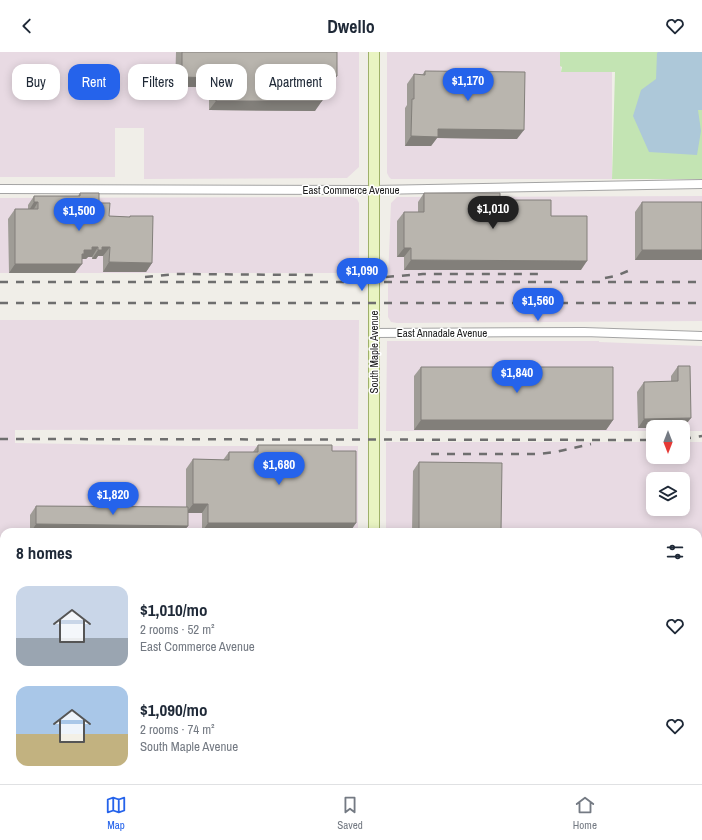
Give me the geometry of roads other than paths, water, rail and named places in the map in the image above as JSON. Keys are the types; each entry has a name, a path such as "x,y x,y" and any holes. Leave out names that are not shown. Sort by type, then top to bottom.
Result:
{"street":[{"name":"South Maple Avenue","path":"374,52 374,528"},
{"name":"East Commerce Avenue","path":"0,189 374,190 702,184"},
{"name":"East Annadale Avenue","path":"374,333 577,332 702,336"}],"water":[{"path":"658,52 702,52 702,110 698,110 701,131 697,155 649,152 633,116 641,90 656,79"}],"railway":[{"path":"605,278 616,276 635,268"},
{"path":"145,277 176,274 315,275"},
{"path":"386,277 423,274 542,274"},
{"path":"0,282 702,282"},
{"path":"0,303 702,303"},
{"path":"690,438 702,436"},
{"path":"0,439 646,440"},
{"path":"431,454 539,454 591,444"}]}
